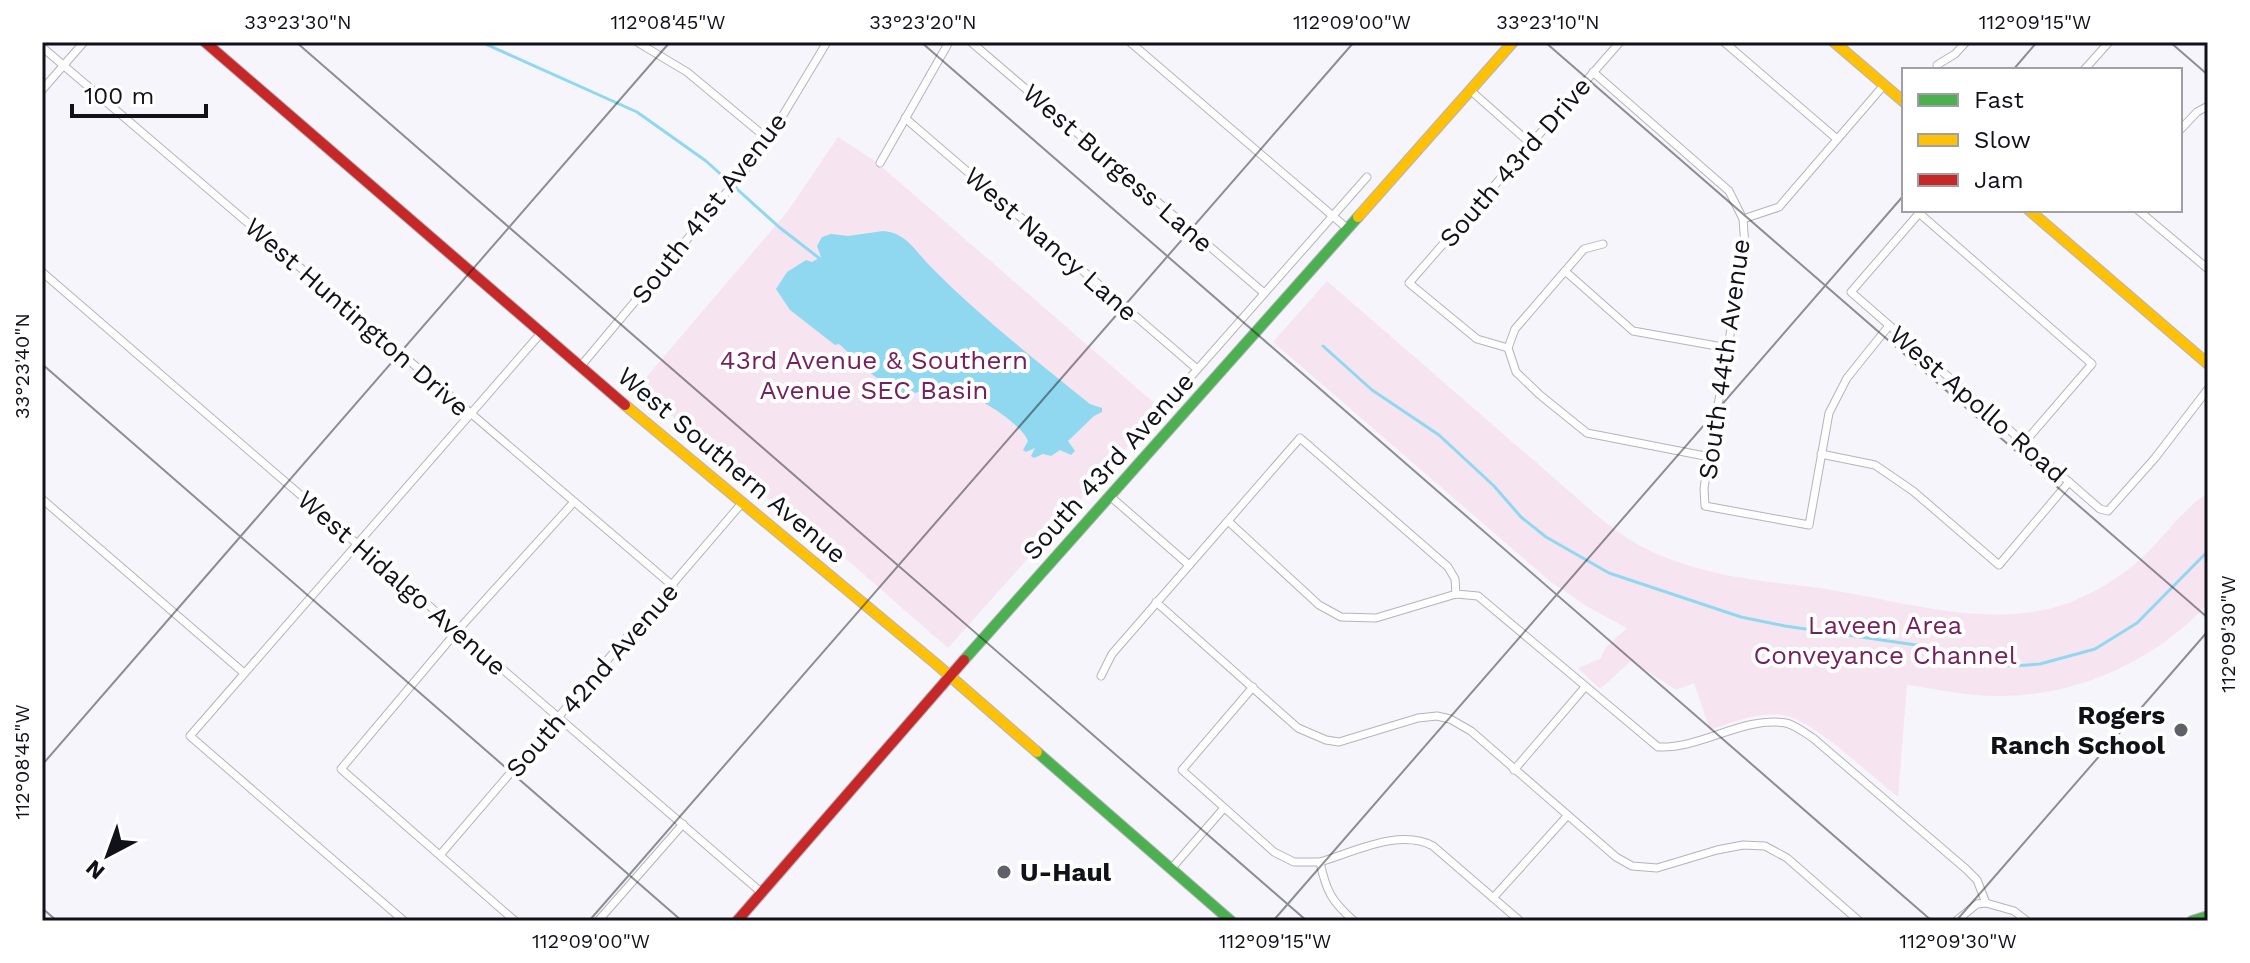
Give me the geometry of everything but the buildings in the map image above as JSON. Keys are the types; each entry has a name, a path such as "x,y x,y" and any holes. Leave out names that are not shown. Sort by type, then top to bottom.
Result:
{"main road":[{"name":"West Southern Avenue","path":"205,42 580,367 950,677 1231,921"},
{"name":"South 43rd Avenue","path":"737,921 1513,42"},
{"path":"1834,42 1902,100"},
{"path":"2031,212 2208,364"},
{"path":"2192,921 2208,916"}],"street":[{"path":"42,90 84,42"},
{"path":"637,42 687,72 769,140"},
{"path":"815,42 825,45"},
{"path":"880,163 949,42"},
{"name":"West Burgess Lane","path":"971,42 1264,293"},
{"path":"1130,42 1348,229"},
{"name":"South 43rd Drive","path":"1508,348 1477,339 1409,283 1620,42"},
{"path":"1724,42 1837,139"},
{"path":"1937,65 1955,54 1966,42"},
{"path":"2086,68 2109,42"},
{"name":"South 41st Avenue","path":"580,367 769,140 825,45"},
{"name":"West Huntington Drive","path":"42,47 673,586"},
{"path":"1593,72 1729,191 1743,219"},
{"name":"South 44th Avenue","path":"1821,454 1809,525 1705,506 1704,488 1745,246 1743,219 1779,207 1884,85"},
{"path":"1470,90 1531,144"},
{"path":"2182,128 2197,112 2208,106"},
{"name":"West Nancy Lane","path":"905,118 1197,369"},
{"name":"South 43rd Avenue","path":"1165,406 1367,177"},
{"path":"1921,212 2092,364 2024,443"},
{"name":"West Apollo Road","path":"1921,212 1851,292 2100,509 2108,511 2155,458 2208,389"},
{"path":"2140,212 2207,267"},
{"path":"1603,244 1584,249 1515,329 1508,348 1516,372 1587,433 1710,457"},
{"path":"1565,271 1633,331 1728,348"},
{"name":"West Hidalgo Avenue","path":"42,272 762,893"},
{"path":"1888,327 1847,378 1829,413 1821,454 1875,465 1913,491 1999,565 2069,482"},
{"path":"404,921 190,736 541,333"},
{"path":"1101,676 1112,654 1300,438 1448,567 1455,579 1456,594"},
{"path":"1111,497 1189,565"},
{"path":"42,499 244,673"},
{"path":"515,921 341,769 458,630 573,503"},
{"name":"South 42nd Avenue","path":"440,855 742,503"},
{"path":"1228,521 1319,605 1341,617 1376,618 1456,594 1478,596 1658,747 1677,748 1760,723 1789,723 1813,738 1966,869 1977,880 1986,903"},
{"path":"1156,602 1298,728 1339,742 1418,718 1437,716 1450,719 1471,731 1567,816 1616,857 1632,866 1657,868 1717,850 1743,845 1765,846 1787,858 1859,921"},
{"path":"1253,687 1182,770 1274,852 1294,862 1320,862 1401,839 1422,840 1520,921"},
{"path":"1514,770 1585,687"},
{"path":"1171,869 1224,808"},
{"path":"1493,898 1567,816"},
{"path":"598,921 683,824"},
{"path":"1320,862 1325,888 1337,906 1354,921"},
{"path":"1956,921 1977,904 1986,903 2014,911 2027,921"}],"green space":[{"name":"43rd Avenue & Southern Avenue SEC Basin","path":"838,137 875,161 1161,409 948,648 829,544 814,538 638,387 788,211"},
{"name":"Laveen Area Conveyance Channel","path":"1327,281 1601,519 1636,543 1692,567 1942,610 1975,614 2040,611 2081,598 2121,575 2208,493 2208,604 2162,644 2137,660 2110,673 2053,691 1993,696 1907,685 1898,797 1825,737 1795,719 1763,715 1710,730 1694,683 1676,690 1631,661 1600,689 1578,668 1600,659 1606,647 1627,628 1551,582 1273,342"}],"water":[{"path":"883,231 904,239 988,320 1090,404 1102,408 1102,412 1068,441 1075,451 1071,455 1060,450 1051,456 1043,454 1034,458 1031,456 1035,448 1026,452 1023,450 1028,441 1015,425 967,394 947,388 908,393 895,390 839,344 835,345 790,310 776,289 787,272 806,260 812,262 821,257 817,246 822,237"}],"waterway":[{"path":"481,42 637,112 706,161 779,227 819,258"},
{"path":"1323,346 1372,390 1439,435 1494,486 1521,517 1546,537 1609,573 1741,617 1916,645 1993,663 2014,666 2040,664 2095,649 2137,623 2208,551"}],"traffic: fast":[{"path":"964,660 1358,217"},
{"path":"1037,752 1231,921"},
{"path":"2192,921 2208,916"}],"traffic: slow":[{"path":"1358,217 1513,42"},
{"path":"1834,42 1902,100"},
{"path":"2031,212 2208,364"},
{"path":"625,405 1037,752"}],"traffic: jam":[{"path":"205,42 625,405"},
{"path":"737,921 964,660"}],"place":[{"name":"Rogers Ranch School","path":"2181,730"},
{"name":"U-Haul","path":"1004,872"}]}
